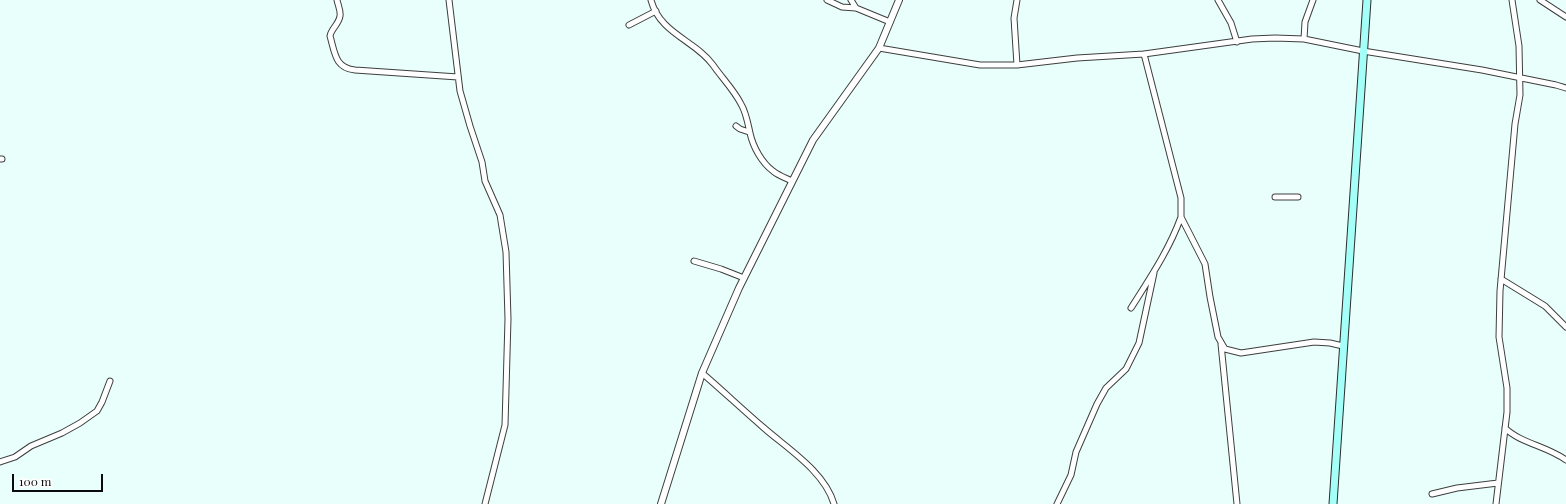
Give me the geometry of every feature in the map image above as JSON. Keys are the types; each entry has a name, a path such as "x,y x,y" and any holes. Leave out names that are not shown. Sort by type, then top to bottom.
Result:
{"main road":[{"path":"1333,504 1367,0"}],"street":[{"path":"337,0 340,18 330,36 338,62 342,66 355,70 458,77"},
{"path":"449,0 458,77 465,110 482,162 485,182 500,215 506,252 508,319 505,425 485,504"},
{"path":"651,0 656,11 665,24 677,36 709,60 742,105 749,132 757,153 774,172 792,181"},
{"path":"827,0 842,7 856,8 890,22"},
{"path":"851,0 856,8"},
{"path":"661,504 702,373 744,278 814,140 879,48 899,0"},
{"path":"1017,65 1014,18 1018,0"},
{"path":"1218,0 1231,23 1237,42"},
{"path":"1304,39 1305,22 1313,0"},
{"path":"1496,504 1505,428 1507,388 1499,331 1501,279 1520,79 1519,46 1512,1 1506,0"},
{"path":"1540,0 1566,17"},
{"path":"629,25 656,11"},
{"path":"879,48 980,65 1017,65 1077,58 1144,54 1275,38 1304,39 1363,51 1482,70 1566,88"},
{"path":"1131,308 1154,273 1172,241 1181,217 1180,198 1144,54"},
{"path":"736,126 749,132"},
{"path":"1275,197 1298,197"},
{"path":"1181,217 1205,264 1210,297 1223,347 1236,504"},
{"path":"694,261 744,278"},
{"path":"1056,504 1071,475 1076,452 1097,404 1106,388 1126,370 1139,343 1154,273"},
{"path":"1501,279 1545,306 1566,328"},
{"path":"1562,323 1566,317"},
{"path":"1223,347 1241,354 1314,342 1343,346"},
{"path":"702,373 802,460 823,482 834,504"},
{"path":"0,462 15,457 31,446 62,433 97,411 110,381"},
{"path":"1505,428 1516,437 1545,448 1566,460"},
{"path":"1432,494 1458,488 1498,483"}]}
